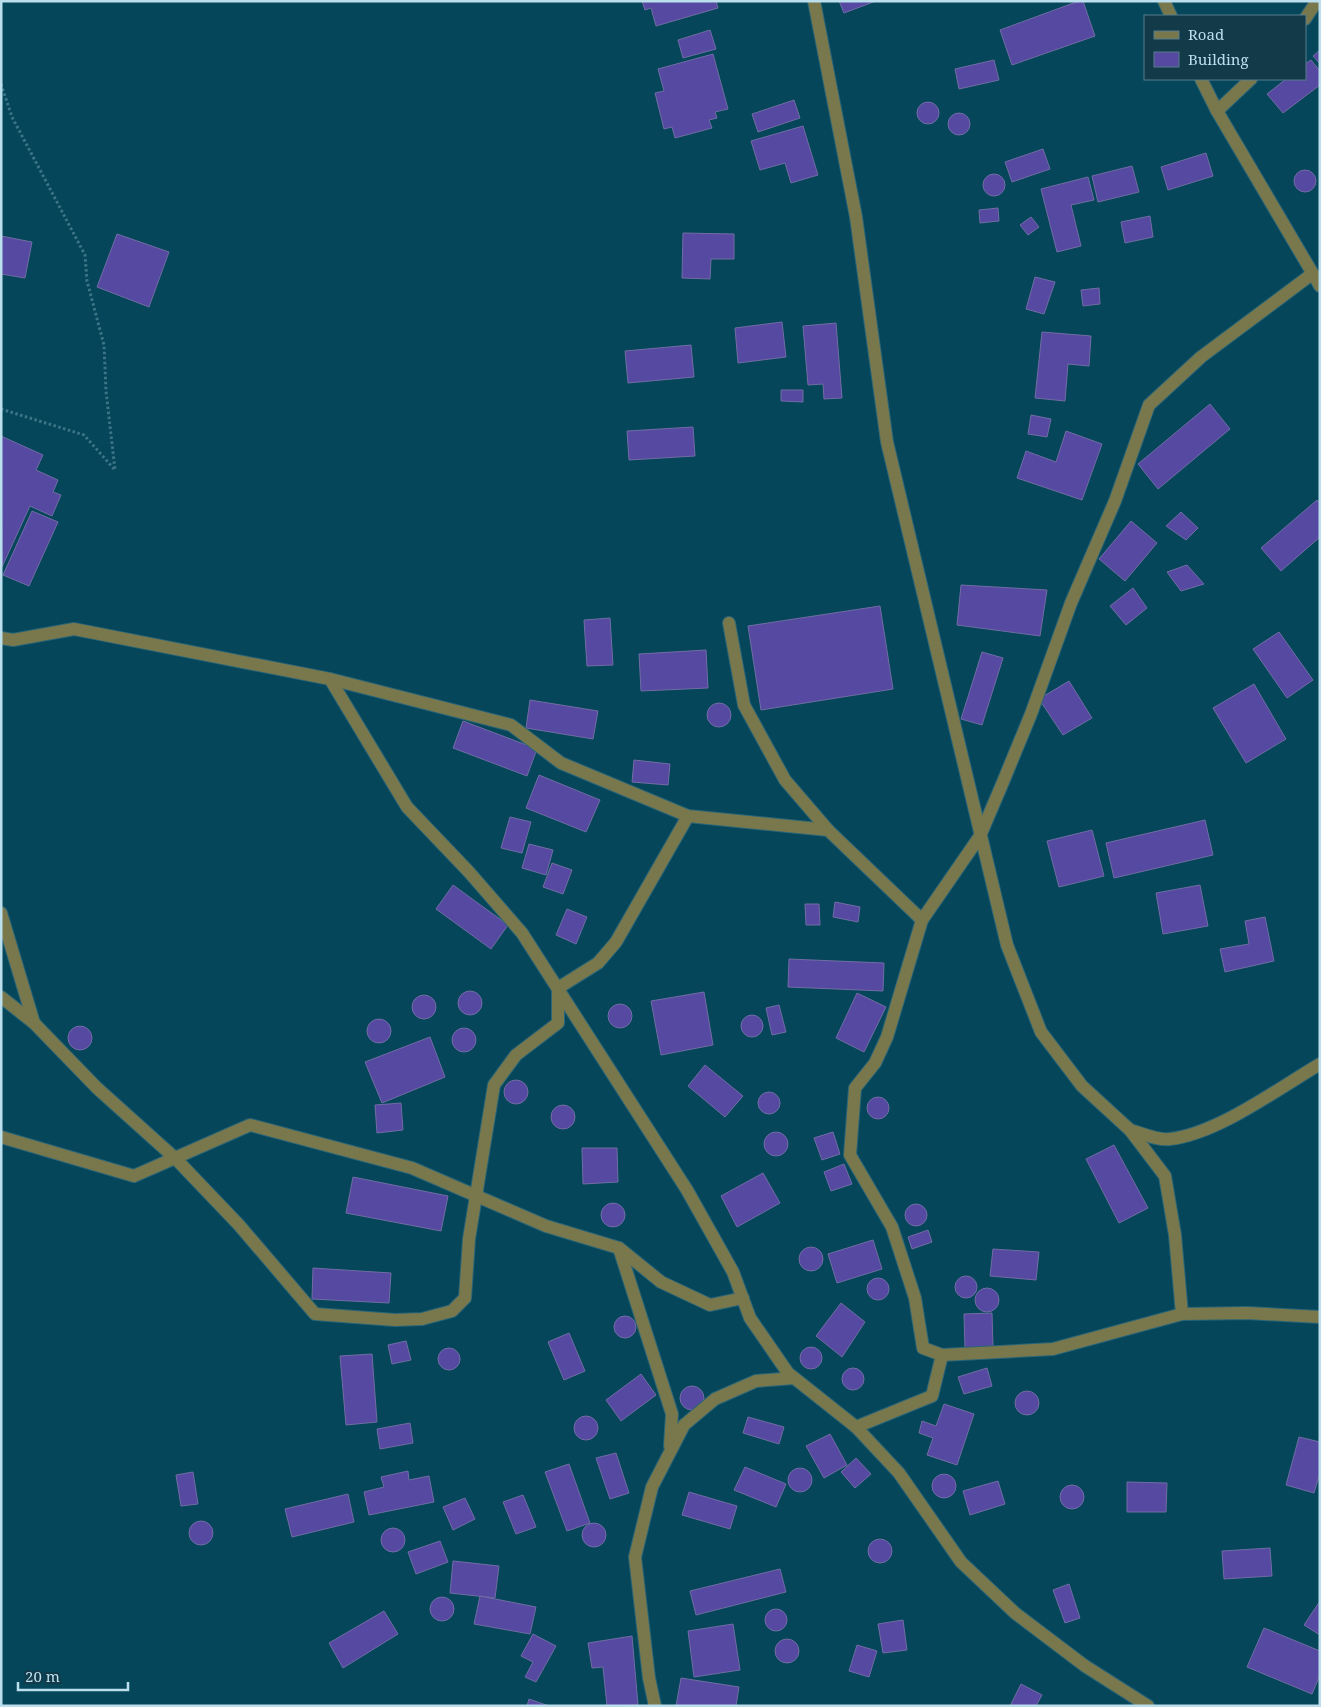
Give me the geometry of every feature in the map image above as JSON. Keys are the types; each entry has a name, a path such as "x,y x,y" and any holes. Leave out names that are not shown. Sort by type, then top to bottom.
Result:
{"street":[{"path":"814,1 856,217 887,442 1007,945 1041,1032 1082,1086 1130,1130 1165,1176 1175,1235 1182,1314"},
{"path":"1164,1 1171,15"},
{"path":"1306,18 1318,1"},
{"path":"1202,80 1217,111 1320,286"},
{"path":"1217,111 1250,80"},
{"path":"1312,274 1200,356 1149,404 1115,501 1071,603 1031,714 980,836 922,920 887,1037 875,1063 855,1088 850,1155 892,1227 915,1298 923,1348 942,1355 1054,1348 1182,1314 1248,1313 1320,1317"},
{"path":"729,623 744,705 785,780 828,830 922,920"},
{"path":"1,638 13,640 74,629 330,679 511,725 561,763 688,816 828,830"},
{"path":"330,679 407,807 522,933 687,1190 734,1272 750,1318 788,1373 856,1427 899,1473 961,1562 1016,1613 1085,1666 1148,1706"},
{"path":"558,988 598,963 616,942 688,816"},
{"path":"1,913 4,933 34,1023"},
{"path":"1,997 34,1023 97,1088 176,1159 239,1225 315,1314 395,1320 422,1319 452,1311 464,1298 469,1239 494,1085 516,1055 558,1023 558,988"},
{"path":"1130,1130 1169,1140 1201,1132 1245,1109 1320,1064"},
{"path":"1,1136 134,1176 250,1125 412,1168 476,1198 546,1226 619,1248 661,1282 710,1306 743,1298"},
{"path":"619,1248 672,1414 669,1453"},
{"path":"856,1427 932,1396 942,1355"},
{"path":"655,1706 648,1678 635,1557 652,1487 684,1425 715,1399 756,1381 794,1378"}],"path":[{"path":"1,84 12,117 84,255 87,281 104,345 106,391 115,470 84,435 1,409"}],"building":[{"path":"642,1 716,1 718,8 656,26 651,8 645,10"},
{"path":"839,1 876,1 844,13"},
{"path":"1083,1 1095,36 1012,65 1000,30"},
{"path":"710,30 716,49 683,58 678,40"},
{"path":"1320,50 1320,64 1313,56"},
{"path":"713,54 728,109 715,112 717,118 709,120 712,128 675,138 672,127 664,129 655,93 664,91 658,69"},
{"path":"994,60 999,80 959,89 955,69"},
{"path":"1311,60 1320,71 1320,85 1283,113 1267,94 1285,80 1306,80 1306,63"},
{"path":"794,100 800,118 758,132 752,114"},
{"path":"928,102 936,105 939,113 936,121 928,124 920,121 917,113 920,105"},
{"path":"959,113 967,116 970,124 967,132 959,135 951,132 948,124 951,116"},
{"path":"803,126 818,175 791,183 785,163 760,170 751,141"},
{"path":"1043,149 1050,169 1012,182 1005,162"},
{"path":"1206,153 1213,176 1168,190 1161,167"},
{"path":"1132,166 1139,192 1098,202 1092,176"},
{"path":"1305,170 1313,173 1316,181 1313,189 1305,192 1297,189 1294,181 1297,173"},
{"path":"994,174 1002,177 1005,185 1002,193 994,196 986,193 983,185 986,177"},
{"path":"1088,177 1094,200 1071,205 1081,246 1057,252 1041,189"},
{"path":"998,208 999,221 980,223 979,210"},
{"path":"1150,216 1153,237 1125,243 1121,222"},
{"path":"1031,217 1039,227 1028,235 1020,225"},
{"path":"683,233 734,234 734,259 711,259 710,279 682,278"},
{"path":"117,234 169,252 149,307 97,287"},
{"path":"1,236 32,242 25,278 1,274"},
{"path":"1035,277 1055,282 1044,314 1026,309"},
{"path":"1099,288 1100,304 1083,306 1081,290"},
{"path":"782,322 786,357 738,363 735,328"},
{"path":"836,323 842,398 824,399 823,384 808,385 803,326"},
{"path":"1042,332 1091,336 1089,366 1068,364 1065,401 1035,398"},
{"path":"691,345 694,377 628,383 625,351"},
{"path":"781,390 803,390 803,402 781,401"},
{"path":"1210,404 1230,429 1158,489 1138,464"},
{"path":"1031,415 1051,419 1047,437 1028,434"},
{"path":"693,427 695,456 629,460 627,431"},
{"path":"1066,431 1102,444 1082,500 1017,478 1026,451 1056,462"},
{"path":"1,436 43,455 36,470 58,480 53,492 61,495 52,516 30,506 2,567"},
{"path":"1317,500 1320,503 1320,537 1281,571 1261,548"},
{"path":"32,511 58,522 29,586 3,575"},
{"path":"1181,512 1198,528 1186,540 1166,526"},
{"path":"1131,521 1157,543 1125,581 1099,559"},
{"path":"1187,565 1204,584 1181,591 1167,572"},
{"path":"961,585 1047,590 1040,636 957,625"},
{"path":"1133,588 1147,608 1126,625 1110,606"},
{"path":"880,606 893,689 761,710 748,626"},
{"path":"610,618 613,665 587,666 584,620"},
{"path":"1279,632 1313,680 1287,698 1253,649"},
{"path":"706,650 708,688 641,691 639,654"},
{"path":"982,652 1003,658 982,725 961,719"},
{"path":"1069,681 1092,718 1063,735 1039,699"},
{"path":"1254,684 1286,739 1246,763 1213,708"},
{"path":"530,700 598,711 593,739 526,728"},
{"path":"719,703 724,704 730,710 730,720 724,726 719,727 714,726 708,720 707,715 708,710 714,704"},
{"path":"463,721 537,749 527,776 453,748"},
{"path":"634,760 670,764 668,785 632,782"},
{"path":"539,775 600,800 586,832 526,808"},
{"path":"510,817 531,822 522,853 501,848"},
{"path":"1205,820 1213,855 1114,878 1106,843"},
{"path":"1092,830 1104,876 1059,887 1047,841"},
{"path":"529,844 553,850 546,875 522,868"},
{"path":"552,863 572,870 563,894 543,887"},
{"path":"453,885 508,925 491,949 436,909"},
{"path":"1200,885 1208,926 1163,934 1156,893"},
{"path":"835,902 860,907 858,922 833,917"},
{"path":"805,904 819,904 820,925 806,925"},
{"path":"567,909 587,917 576,944 556,935"},
{"path":"1265,917 1274,961 1225,972 1220,949 1249,944 1245,921"},
{"path":"789,959 884,963 883,991 788,987"},
{"path":"470,991 475,992 481,998 481,1008 475,1014 470,1015 465,1014 459,1008 458,1003 459,998 465,992"},
{"path":"704,992 713,1045 661,1055 651,1001"},
{"path":"857,993 886,1007 864,1052 836,1038"},
{"path":"424,995 429,996 435,1002 435,1012 429,1018 424,1019 419,1018 413,1012 412,1007 413,1002 419,996"},
{"path":"620,1004 625,1005 631,1011 631,1021 625,1027 620,1028 615,1027 609,1021 608,1016 609,1011 615,1005"},
{"path":"779,1005 786,1032 772,1035 766,1008"},
{"path":"748,1015 756,1015 763,1022 763,1030 756,1037 748,1037 741,1030 741,1022"},
{"path":"379,1019 384,1020 390,1026 390,1036 384,1042 379,1043 374,1042 368,1036 367,1031 368,1026 374,1020"},
{"path":"80,1026 88,1030 92,1038 88,1046 80,1050 72,1046 68,1038 72,1030"},
{"path":"464,1028 472,1032 476,1040 472,1048 464,1052 456,1048 452,1040 456,1032"},
{"path":"430,1037 445,1077 382,1103 365,1062"},
{"path":"705,1065 743,1096 725,1117 688,1086"},
{"path":"516,1080 524,1084 528,1092 524,1100 516,1104 508,1100 504,1092 508,1084"},
{"path":"765,1092 773,1092 780,1099 780,1107 773,1114 765,1114 758,1107 758,1099"},
{"path":"878,1097 886,1100 889,1108 886,1116 878,1119 870,1116 867,1108 870,1100"},
{"path":"401,1103 403,1130 377,1133 375,1105"},
{"path":"563,1105 571,1109 575,1117 571,1125 563,1129 555,1125 551,1117 555,1109"},
{"path":"776,1132 781,1133 787,1139 787,1149 781,1155 776,1156 771,1155 765,1149 764,1144 765,1139 771,1133"},
{"path":"833,1132 840,1154 822,1160 814,1138"},
{"path":"1114,1145 1148,1208 1119,1223 1086,1159"},
{"path":"582,1148 617,1148 618,1182 583,1184"},
{"path":"844,1164 852,1184 831,1191 824,1172"},
{"path":"763,1173 780,1203 737,1227 721,1196"},
{"path":"353,1177 448,1196 441,1231 346,1213"},
{"path":"613,1203 618,1204 624,1210 624,1220 618,1226 613,1227 608,1226 602,1220 601,1215 602,1210 608,1204"},
{"path":"912,1204 920,1204 927,1211 927,1219 920,1226 912,1226 905,1219 905,1211"},
{"path":"928,1230 932,1242 912,1249 908,1237"},
{"path":"873,1240 882,1269 837,1283 828,1254"},
{"path":"811,1247 816,1248 822,1254 822,1264 816,1270 811,1271 806,1270 800,1264 799,1259 800,1254 806,1248"},
{"path":"993,1249 1039,1252 1036,1280 990,1276"},
{"path":"313,1268 391,1273 389,1303 312,1299"},
{"path":"962,1276 970,1276 977,1283 977,1291 970,1298 962,1298 955,1291 955,1283"},
{"path":"878,1278 886,1281 889,1289 886,1297 878,1300 870,1297 867,1289 870,1281"},
{"path":"987,1288 992,1289 998,1295 998,1305 992,1311 987,1312 982,1311 976,1305 975,1300 976,1295 982,1289"},
{"path":"841,1303 865,1322 842,1357 816,1336"},
{"path":"992,1313 993,1347 965,1348 964,1314"},
{"path":"621,1316 629,1316 636,1323 636,1331 629,1338 621,1338 614,1331 614,1323"},
{"path":"569,1333 585,1371 564,1380 548,1342"},
{"path":"406,1341 411,1360 392,1364 388,1345"},
{"path":"807,1347 815,1347 822,1354 822,1362 815,1369 807,1369 800,1362 800,1354"},
{"path":"445,1348 453,1348 460,1355 460,1363 453,1370 445,1370 438,1363 438,1355"},
{"path":"372,1354 377,1422 346,1425 340,1356"},
{"path":"849,1368 857,1368 864,1375 864,1383 857,1390 849,1390 842,1383 842,1375"},
{"path":"987,1368 992,1386 964,1394 958,1377"},
{"path":"641,1374 656,1395 621,1421 606,1400"},
{"path":"692,1386 700,1390 704,1398 700,1406 692,1410 684,1406 680,1398 684,1390"},
{"path":"1027,1391 1032,1392 1038,1398 1038,1408 1032,1414 1027,1415 1022,1414 1016,1408 1015,1403 1016,1398 1022,1392"},
{"path":"944,1404 974,1414 957,1465 927,1455 933,1438 919,1433 922,1421 936,1426"},
{"path":"586,1416 594,1420 598,1428 594,1436 586,1440 578,1436 574,1428 578,1420"},
{"path":"748,1417 784,1427 779,1444 743,1433"},
{"path":"410,1423 413,1443 380,1449 377,1429"},
{"path":"830,1434 847,1465 824,1478 806,1446"},
{"path":"1299,1437 1320,1442 1320,1473 1314,1493 1286,1485"},
{"path":"616,1453 629,1493 610,1499 596,1458"},
{"path":"856,1458 871,1474 855,1488 841,1472"},
{"path":"569,1464 590,1523 567,1531 545,1472"},
{"path":"745,1467 786,1484 776,1507 734,1490"},
{"path":"800,1468 808,1472 812,1480 808,1488 800,1492 792,1488 788,1480 792,1472"},
{"path":"408,1471 409,1480 429,1476 434,1502 369,1515 364,1492 384,1487 381,1477"},
{"path":"193,1472 198,1504 181,1506 176,1475"},
{"path":"944,1474 952,1478 956,1486 952,1494 944,1498 936,1494 932,1486 936,1478"},
{"path":"998,1481 1005,1504 970,1515 963,1491"},
{"path":"1127,1482 1167,1483 1166,1512 1127,1512"},
{"path":"1072,1485 1077,1486 1083,1492 1083,1502 1077,1508 1072,1509 1067,1508 1061,1502 1060,1497 1061,1492 1067,1486"},
{"path":"689,1492 737,1506 730,1529 682,1515"},
{"path":"348,1494 354,1522 292,1537 285,1509"},
{"path":"523,1495 536,1527 516,1534 503,1502"},
{"path":"465,1498 475,1519 453,1530 443,1507"},
{"path":"201,1521 209,1525 213,1533 209,1541 201,1545 193,1541 189,1533 193,1525"},
{"path":"594,1523 599,1524 605,1530 605,1540 599,1546 594,1547 589,1546 583,1540 582,1535 583,1530 589,1524"},
{"path":"393,1528 398,1529 404,1535 404,1545 398,1551 393,1552 388,1551 382,1545 381,1540 382,1535 388,1529"},
{"path":"880,1539 885,1540 891,1546 891,1556 885,1562 880,1563 875,1562 869,1556 868,1551 869,1546 875,1540"},
{"path":"440,1541 448,1562 416,1574 408,1552"},
{"path":"1270,1548 1272,1576 1224,1579 1222,1551"},
{"path":"453,1561 499,1566 495,1598 450,1593"},
{"path":"780,1569 786,1592 696,1615 690,1591"},
{"path":"1069,1584 1080,1618 1065,1623 1053,1590"},
{"path":"480,1596 536,1607 530,1634 474,1624"},
{"path":"442,1597 447,1598 453,1604 453,1614 447,1620 442,1621 437,1620 431,1614 430,1609 431,1604 437,1598"},
{"path":"1320,1601 1320,1635 1304,1625"},
{"path":"776,1609 784,1612 787,1620 784,1628 776,1631 768,1628 765,1620 768,1612"},
{"path":"384,1611 398,1634 343,1668 329,1643"},
{"path":"903,1620 907,1650 883,1653 878,1624"},
{"path":"733,1624 740,1670 694,1677 688,1631"},
{"path":"1264,1628 1320,1651 1320,1675 1312,1694 1247,1667"},
{"path":"533,1634 556,1646 536,1682 525,1677 533,1662 521,1656"},
{"path":"632,1636 638,1705 607,1706 603,1667 592,1668 588,1643"},
{"path":"787,1639 795,1643 799,1651 795,1659 787,1663 779,1659 775,1651 779,1643"},
{"path":"857,1645 877,1651 869,1677 849,1671"},
{"path":"681,1678 739,1687 736,1706 676,1706"},
{"path":"1021,1684 1042,1695 1036,1706 1010,1706"},
{"path":"529,1699 549,1706 527,1706"}]}
